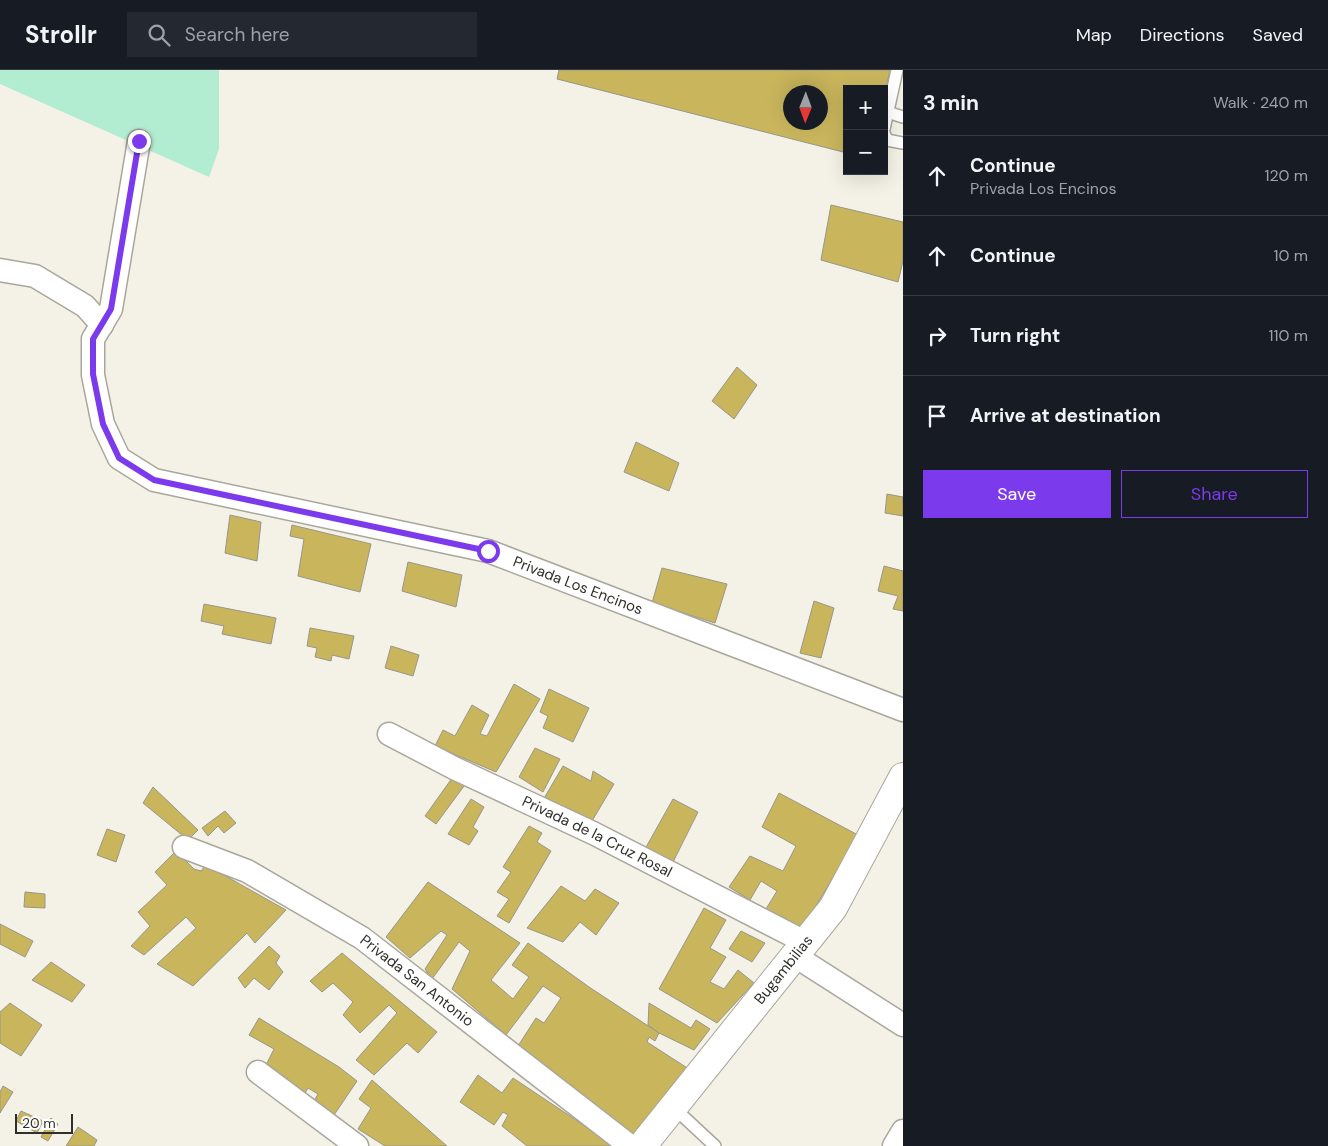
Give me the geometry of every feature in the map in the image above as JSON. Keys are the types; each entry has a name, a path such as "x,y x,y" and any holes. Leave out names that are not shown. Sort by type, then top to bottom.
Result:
{"main road":[{"name":"Bugambilias","path":"642,1146 833,908 903,777"}],"street":[{"path":"0,270 36,276 85,306 102,325 111,309 139,141"},
{"name":"Privada Los Encinos","path":"102,325 93,339 93,374 103,424 119,458 154,480 488,551 903,710"},
{"name":"Privada de la Cruz Rosal","path":"388,734 454,768 592,833 800,949 903,1025"},
{"name":"Privada San Antonio","path":"184,847 247,871 362,938 630,1146"},
{"path":"258,1072 357,1146"},
{"path":"894,1146 903,1131"}],"lane":[{"path":"888,108 897,70"},
{"path":"888,112 903,117"},
{"path":"888,140 903,143"},
{"path":"673,1107 715,1146"}],"green space":[{"path":"0,70 219,70 219,149 209,177 0,84"}],"building":[{"path":"559,70 890,70 887,85 843,85 843,152 557,79"},
{"path":"831,205 903,222 903,261 898,282 821,260"},
{"path":"737,367 757,385 734,419 712,401"},
{"path":"636,442 679,463 669,491 624,472"},
{"path":"887,494 903,497 903,516 885,513"},
{"path":"230,515 261,522 257,561 225,553"},
{"path":"292,525 371,544 360,592 298,576 304,539 290,536"},
{"path":"408,562 462,575 456,607 402,591"},
{"path":"884,566 903,571 903,611 893,609 898,596 878,591"},
{"path":"662,568 727,584 715,623 671,609 650,610"},
{"path":"814,601 834,608 821,658 800,653"},
{"path":"204,604 276,618 271,644 222,634 224,626 201,621"},
{"path":"310,628 354,636 349,659 332,655 331,661 315,657 317,648 307,646"},
{"path":"391,646 419,655 413,676 385,668"},
{"path":"514,684 540,699 496,772 435,746 443,730 455,736 472,705 489,715 480,734 487,736"},
{"path":"549,689 589,708 573,742 543,728 548,716 540,712"},
{"path":"535,748 560,759 543,792 519,777"},
{"path":"563,766 591,781 593,771 614,784 589,826 543,800"},
{"path":"455,774 467,782 436,824 425,816"},
{"path":"153,787 198,830 188,840 143,803"},
{"path":"779,793 858,835 803,928 766,909 777,891 761,881 750,900 729,887 750,856 783,871 796,846 762,827"},
{"path":"471,799 484,807 473,827 478,831 469,845 448,834"},
{"path":"673,799 698,812 672,864 645,849"},
{"path":"225,811 236,823 224,833 218,826 208,836 202,828"},
{"path":"529,826 542,833 537,842 551,851 509,923 497,916 509,899 497,892 511,872 503,867"},
{"path":"107,829 125,835 116,862 97,855"},
{"path":"176,851 194,869 201,871 206,865 286,910 255,943 247,933 193,986 157,964 196,928 186,917 144,955 131,946 150,926 138,912 167,885 155,872"},
{"path":"428,882 520,943 491,980 513,999 529,977 512,965 528,943 589,987 659,1033 655,1041 649,1037 647,1042 692,1071 638,1140 518,1046 536,1018 544,1023 561,998 543,986 506,1035 452,989 470,951 459,942 432,979 425,969 447,935 441,931 410,958 386,937"},
{"path":"561,886 585,901 595,889 619,903 596,935 580,922 563,942 527,928"},
{"path":"25,892 45,894 45,908 24,907"},
{"path":"704,908 726,920 710,948 726,957 710,982 724,989 738,970 754,983 717,1023 659,989"},
{"path":"0,924 33,941 25,957 0,944"},
{"path":"741,931 765,943 752,962 729,949"},
{"path":"269,946 280,956 276,963 283,972 269,990 254,978 245,988 238,978"},
{"path":"342,953 437,1032 418,1053 407,1043 374,1075 356,1060 397,1013 389,1005 360,1033 343,1015 353,1002 333,983 322,992 310,981"},
{"path":"51,962 85,985 72,1002 32,980"},
{"path":"10,1003 42,1025 21,1056 0,1043 0,1012"},
{"path":"649,1003 691,1028 696,1020 710,1029 694,1050 659,1033 648,1025"},
{"path":"259,1018 339,1067 357,1081 332,1118 311,1106 318,1094 308,1088 302,1098 262,1073 274,1049 249,1035"},
{"path":"478,1075 502,1093 513,1078 615,1146 527,1146 502,1126 508,1115 503,1112 494,1125 460,1102"},
{"path":"372,1080 447,1146 385,1146 358,1129 371,1108 359,1099"},
{"path":"3,1086 13,1092 0,1113 0,1092"},
{"path":"21,1111 43,1121 37,1133 16,1121"},
{"path":"51,1118 58,1124 48,1141 41,1137"},
{"path":"78,1127 97,1140 94,1146 66,1146"}],"route":[{"path":"139,141 111,309 93,339 93,374 103,424 119,458 154,480 488,551"}]}
